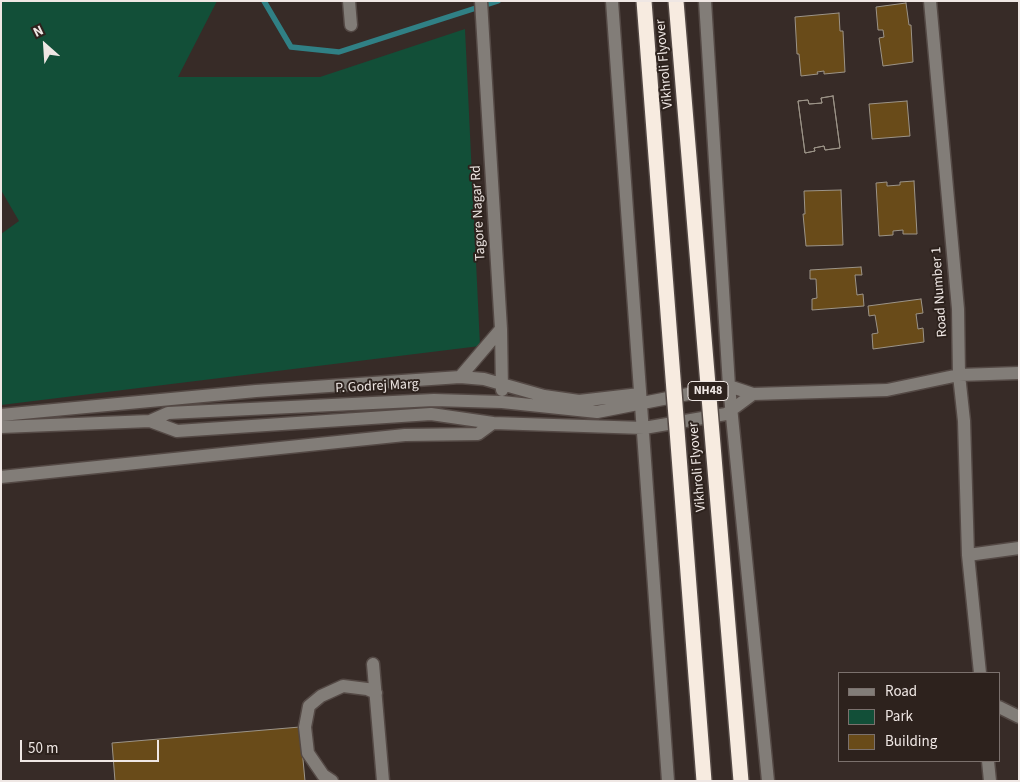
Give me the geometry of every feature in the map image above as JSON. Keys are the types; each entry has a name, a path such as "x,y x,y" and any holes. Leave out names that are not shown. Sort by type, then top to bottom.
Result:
{"highway":[{"name":"Vikhroli Flyover","path":"644,1 704,781"},
{"name":"Vikhroli Flyover","path":"676,1 741,781"}],"street":[{"path":"349,1 351,24"},
{"name":"Tagore Nagar Rd","path":"481,1 501,329 502,402"},
{"path":"612,1 668,781"},
{"path":"705,1 729,386 733,410 768,781"},
{"name":"Road Number 1","path":"930,1 958,310 959,375 964,421 968,555 980,672"},
{"path":"460,377 501,329"},
{"path":"150,421 177,431 431,414 493,423 644,428 726,414 753,394 887,390 959,375 1019,373"},
{"path":"1,415 256,391 460,377 484,379 544,396 564,404"},
{"name":"P. Godrej Marg","path":"1,427 150,421 168,413 434,400 564,404 597,412 641,399 729,386 753,394"},
{"path":"1,477 404,435 478,434 493,423"},
{"path":"968,555 1019,548"},
{"path":"373,664 383,781"},
{"path":"332,781 323,775 308,753 305,726 310,706 321,696 343,686 367,689 376,693"},
{"path":"1000,708 1019,717"},
{"path":"988,762 990,781"}],"green space":[{"path":"1,1 217,1 178,77 320,77 465,29 480,346 1,405 1,234 19,221 1,190"}],"building":[{"path":"906,3 909,25 911,25 913,62 883,66 879,38 884,37 883,30 878,30 876,7"},
{"path":"839,13 840,31 843,31 845,72 824,74 824,71 817,72 818,74 801,76 799,54 797,54 795,17"},
{"path":"833,96 840,148 825,150 824,146 814,148 815,151 805,153 798,101 808,100 809,104 822,103 821,98"},
{"path":"833,96 840,148 825,150 824,146 814,148 815,151 805,153 798,101 808,100 809,104 822,103 821,98"},
{"path":"907,101 910,136 872,139 869,104"},
{"path":"914,181 917,234 903,234 903,230 893,231 893,235 879,236 876,183 887,182 887,186 900,185 900,182"},
{"path":"841,190 843,245 806,246 803,214 805,214 804,191"},
{"path":"861,267 862,275 855,275 857,295 863,294 864,306 812,310 812,299 817,298 816,279 810,279 810,270"},
{"path":"921,299 923,313 916,314 918,329 923,328 924,342 873,349 872,334 878,333 875,315 869,316 868,306"},
{"path":"300,727 305,781 115,781 112,743"}],"waterway":[{"path":"264,1 291,47 339,52 498,1"}]}
